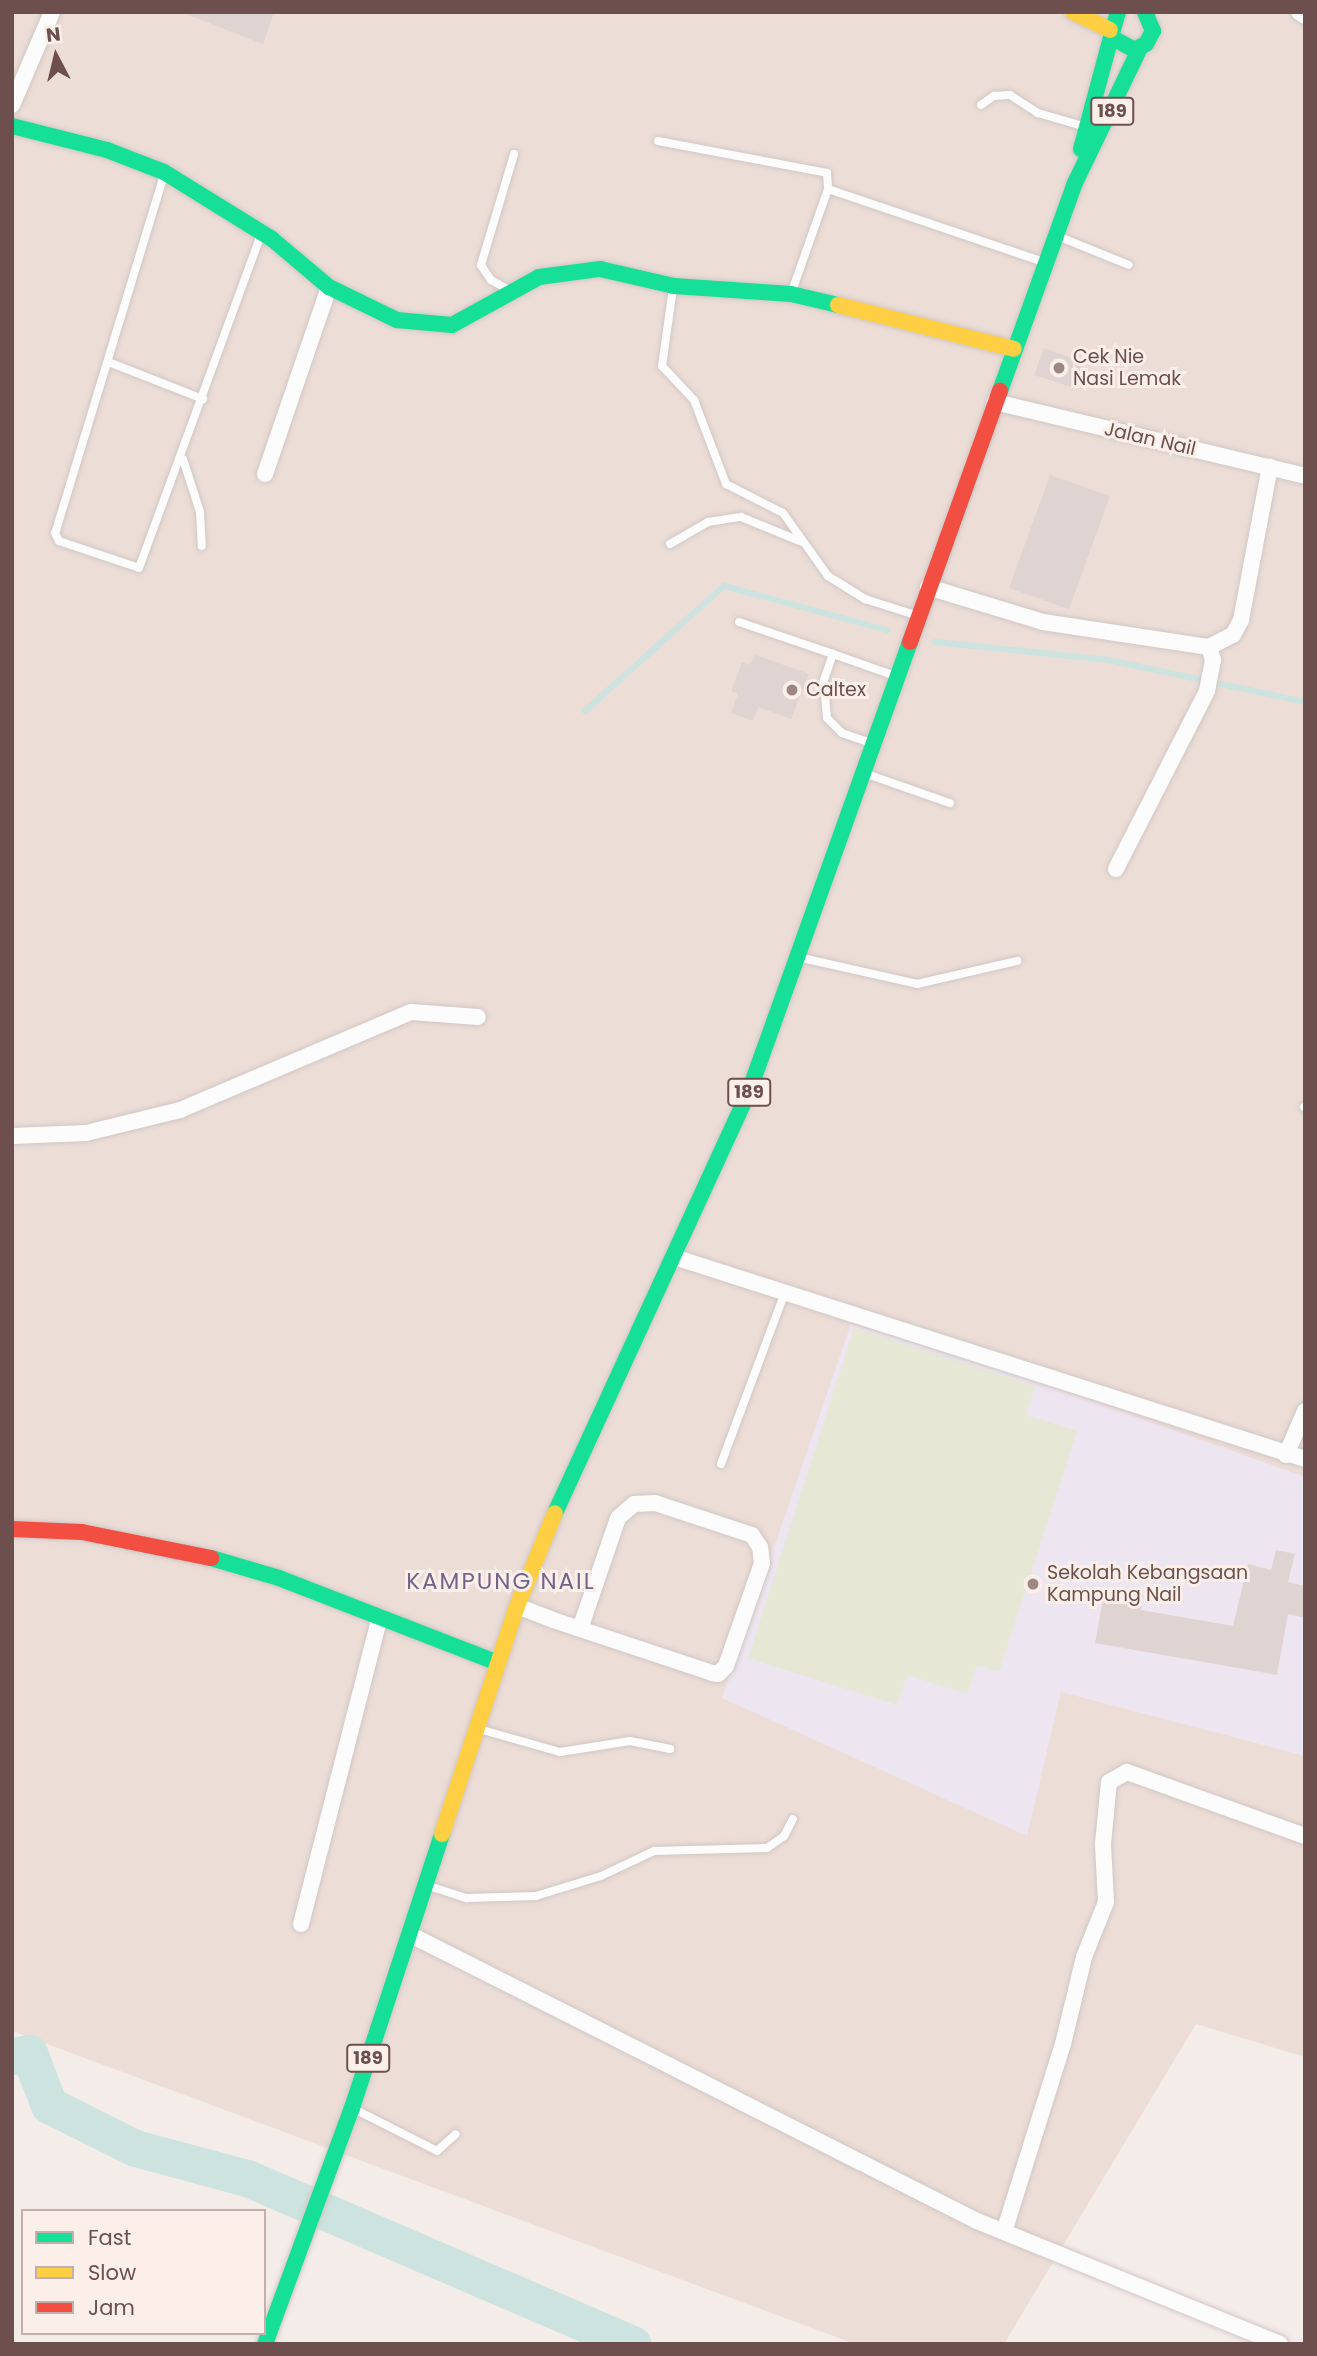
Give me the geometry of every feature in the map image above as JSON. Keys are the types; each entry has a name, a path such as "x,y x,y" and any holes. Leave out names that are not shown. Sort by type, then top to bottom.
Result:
{"main road":[{"path":"1073,12 1111,33 1127,49 1140,47"},
{"name":"189","path":"1074,185 1086,127 1118,12"},
{"path":"1145,12 1153,32 1170,12"},
{"name":"189","path":"265,2344 352,2108 496,1662 517,1606 580,1451 674,1257 740,1112 799,957 928,587 1074,185 1140,47 1153,32"},
{"path":"12,126 107,150 164,172 261,232 329,288 397,320 430,327 452,325 509,290 581,268 674,286 791,294 1014,349"},
{"path":"12,1529 82,1532 176,1548 279,1578 496,1662"}],"street":[{"path":"12,105 52,12"},
{"path":"1299,12 1305,16"},
{"path":"265,474 329,288"},
{"name":"Jalan Nail","path":"995,402 1305,476"},
{"path":"928,587 1043,622 1209,647 1233,635 1241,620 1270,467"},
{"path":"1116,869 1207,691 1212,674 1209,647"},
{"path":"12,1136 86,1133 180,1110 411,1012 478,1017"},
{"path":"674,1257 784,1295 1305,1459"},
{"path":"1286,1455 1305,1411"},
{"path":"517,1606 580,1629 718,1674 726,1666 762,1563 760,1547 752,1535 655,1503 634,1504 618,1518 580,1629"},
{"path":"301,1924 380,1617"},
{"path":"1004,2232 1063,2044 1084,1957 1106,1902 1102,1843 1108,1782 1127,1772 1305,1836"},
{"path":"409,1934 1004,2232 1280,2344"}],"lane":[{"path":"981,105 994,96 1010,95 1038,113 1086,127"},
{"path":"658,141 815,167 827,173 828,189 791,294"},
{"path":"509,290 491,280 481,265 514,154"},
{"path":"164,172 111,363 56,538 139,568 183,459 261,232"},
{"path":"828,189 1045,263"},
{"path":"1055,235 1129,265"},
{"path":"674,286 662,366 694,400 726,484 783,513 828,576 853,593 918,616"},
{"path":"111,363 203,399"},
{"path":"183,459 200,512 202,546"},
{"path":"670,544 708,522 741,517 802,542"},
{"path":"739,622 897,676"},
{"path":"832,654 821,700 827,718 842,733 873,744"},
{"path":"863,773 950,803"},
{"path":"799,957 917,984 1017,961"},
{"path":"721,1464 784,1295"},
{"path":"475,1728 560,1752 630,1741 670,1749"},
{"path":"425,1884 467,1898 536,1896 601,1876 654,1851 767,1848 784,1836 793,1819"},
{"path":"352,2108 437,2151 456,2134"}],"shaded area":[{"path":"12,12 1305,12 1305,2057 1196,2024 1004,2344 855,2344 12,2031"},
{"name":"Sekolah Kebangsaan Kampung Nail","path":"851,1324 1033,1380 1305,1477 1305,1756 1061,1692 1027,1836 722,1698"}],"green space":[{"path":"854,1328 1035,1386 1026,1415 1077,1431 999,1672 977,1665 967,1694 907,1675 897,1705 748,1658"}],"building":[{"path":"181,12 274,12 263,44"},
{"name":"Cek Nie Nasi Lemak","path":"1044,348 1083,362 1074,388 1034,375"},
{"path":"1050,475 1110,496 1069,609 1009,588"},
{"path":"754,654 809,674 791,719 758,707 753,721 731,713 738,694 731,691 742,662 750,665"},
{"path":"1276,1550 1295,1554 1288,1582 1305,1586 1305,1618 1288,1614 1277,1675 1095,1643 1105,1588 1143,1594 1141,1610 1233,1626 1248,1564 1271,1570"}],"waterway":[{"path":"585,711 724,586 887,630"},
{"path":"935,642 1108,660 1305,702"},
{"path":"12,2056 29,2053 49,2105 135,2148 247,2178 633,2344"}],"traffic: fast":[{"path":"1118,12 1111,37 1134,50 1146,44 1153,31 1145,12"},
{"path":"1081,149 1111,37"},
{"path":"1000,391 1074,185 1140,48"},
{"path":"12,126 107,150 164,172 272,239 329,287 397,320 452,325 539,277 600,269 674,286 791,294 838,305"},
{"path":"555,1513 751,1086 910,642"},
{"path":"211,1558 279,1578 496,1662"},
{"path":"265,2344 352,2108 442,1834"}],"traffic: slow":[{"path":"1073,12 1110,30"},
{"path":"838,305 1014,349"},
{"path":"442,1834 517,1606 555,1513"}],"traffic: jam":[{"path":"910,642 1000,391"},
{"path":"12,1529 82,1532 211,1558"}],"place":[{"name":"Cek Nie Nasi Lemak","path":"1059,368"},
{"name":"Caltex","path":"792,690"},
{"name":"Sekolah Kebangsaan Kampung Nail","path":"1033,1584"}],"district":[{"name":"KAMPUNG NAIL","path":"501,1581"}]}
